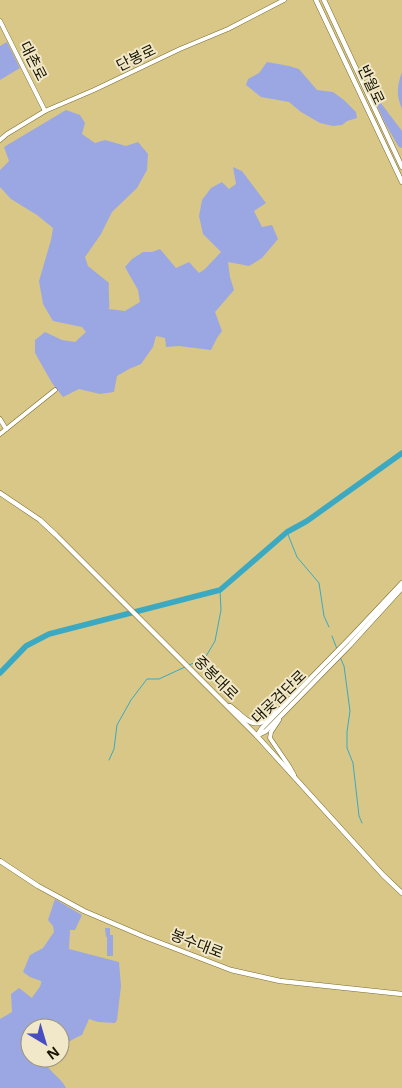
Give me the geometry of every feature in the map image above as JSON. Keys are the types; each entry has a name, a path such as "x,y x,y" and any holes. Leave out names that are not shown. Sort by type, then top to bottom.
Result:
{"main road":[{"name":"반월로","path":"316,0 402,182"},
{"name":"반월로","path":"324,0 402,167"},
{"name":"중봉대로","path":"0,493 34,516 56,534 257,736 383,875 402,893"},
{"name":"대곶검단로","path":"348,643 402,583"},
{"name":"대곶검단로","path":"257,736 266,732 402,588"},
{"name":"대곶검단로","path":"257,736 262,728 332,660"},
{"path":"224,703 237,710 244,718 256,724 283,707"},
{"name":"봉수대로","path":"0,861 38,886 84,911 231,970 280,982 402,994"}],"street":[{"name":"단봉로","path":"0,140 45,111 228,29 284,0"},
{"name":"대촌로","path":"0,21 45,111"},
{"path":"0,434 55,390"},
{"path":"0,420 6,429"},
{"path":"284,713 270,732 270,738 295,778"}],"shaded area":[{"path":"7,42 20,68 0,80 0,46"},
{"path":"267,62 299,69 317,90 333,92 344,100 356,112 357,118 347,121 342,125 333,126 320,123 301,112 289,102 261,97 246,85 248,79 259,73"},
{"path":"402,72 402,109 398,90"},
{"path":"368,86 402,131 402,148 399,147 385,123"},
{"path":"66,110 80,115 85,123 82,134 95,143 105,140 126,146 138,142 148,154 147,170 137,188 112,212 101,234 85,257 88,266 109,283 109,309 125,311 140,302 138,290 125,267 132,259 143,252 152,252 160,249 176,268 189,262 199,273 221,252 203,234 199,216 202,200 211,188 222,182 229,189 236,184 233,167 242,171 266,203 254,211 262,227 272,225 278,239 262,258 249,266 228,262 234,290 215,312 222,331 211,350 179,346 166,347 165,338 156,336 153,347 141,364 117,376 114,392 100,394 79,389 63,397 52,383 35,353 35,340 45,332 62,340 75,342 86,332 82,327 53,321 43,304 39,281 53,228 37,215 11,199 0,187 0,170 9,161 4,147"},
{"path":"55,899 82,915 75,930 70,930 69,949 119,962 121,986 117,1020 115,1023 98,1022 89,1019 82,1035 70,1041 70,1018 20,1018 20,1068 49,1068 66,1088 0,1088 0,1019 12,1012 11,994 19,988 32,998 40,985 41,981 23,972 30,955 43,948 54,932 53,926 48,920"},
{"path":"105,928 110,928 110,935 113,935 113,956 107,956"}],"waterway":[{"path":"0,673 26,646 49,634 220,590 287,532 307,521 402,453"},
{"path":"287,532 297,557 319,583 324,616 329,627"},
{"path":"189,665 205,658 215,641 221,610 220,590"},
{"path":"332,636 337,649"},
{"path":"340,657 344,666 350,711 347,748 353,763 359,816 362,823"},
{"path":"109,760 114,749 117,725 131,700 147,679 159,679 185,667"}]}
